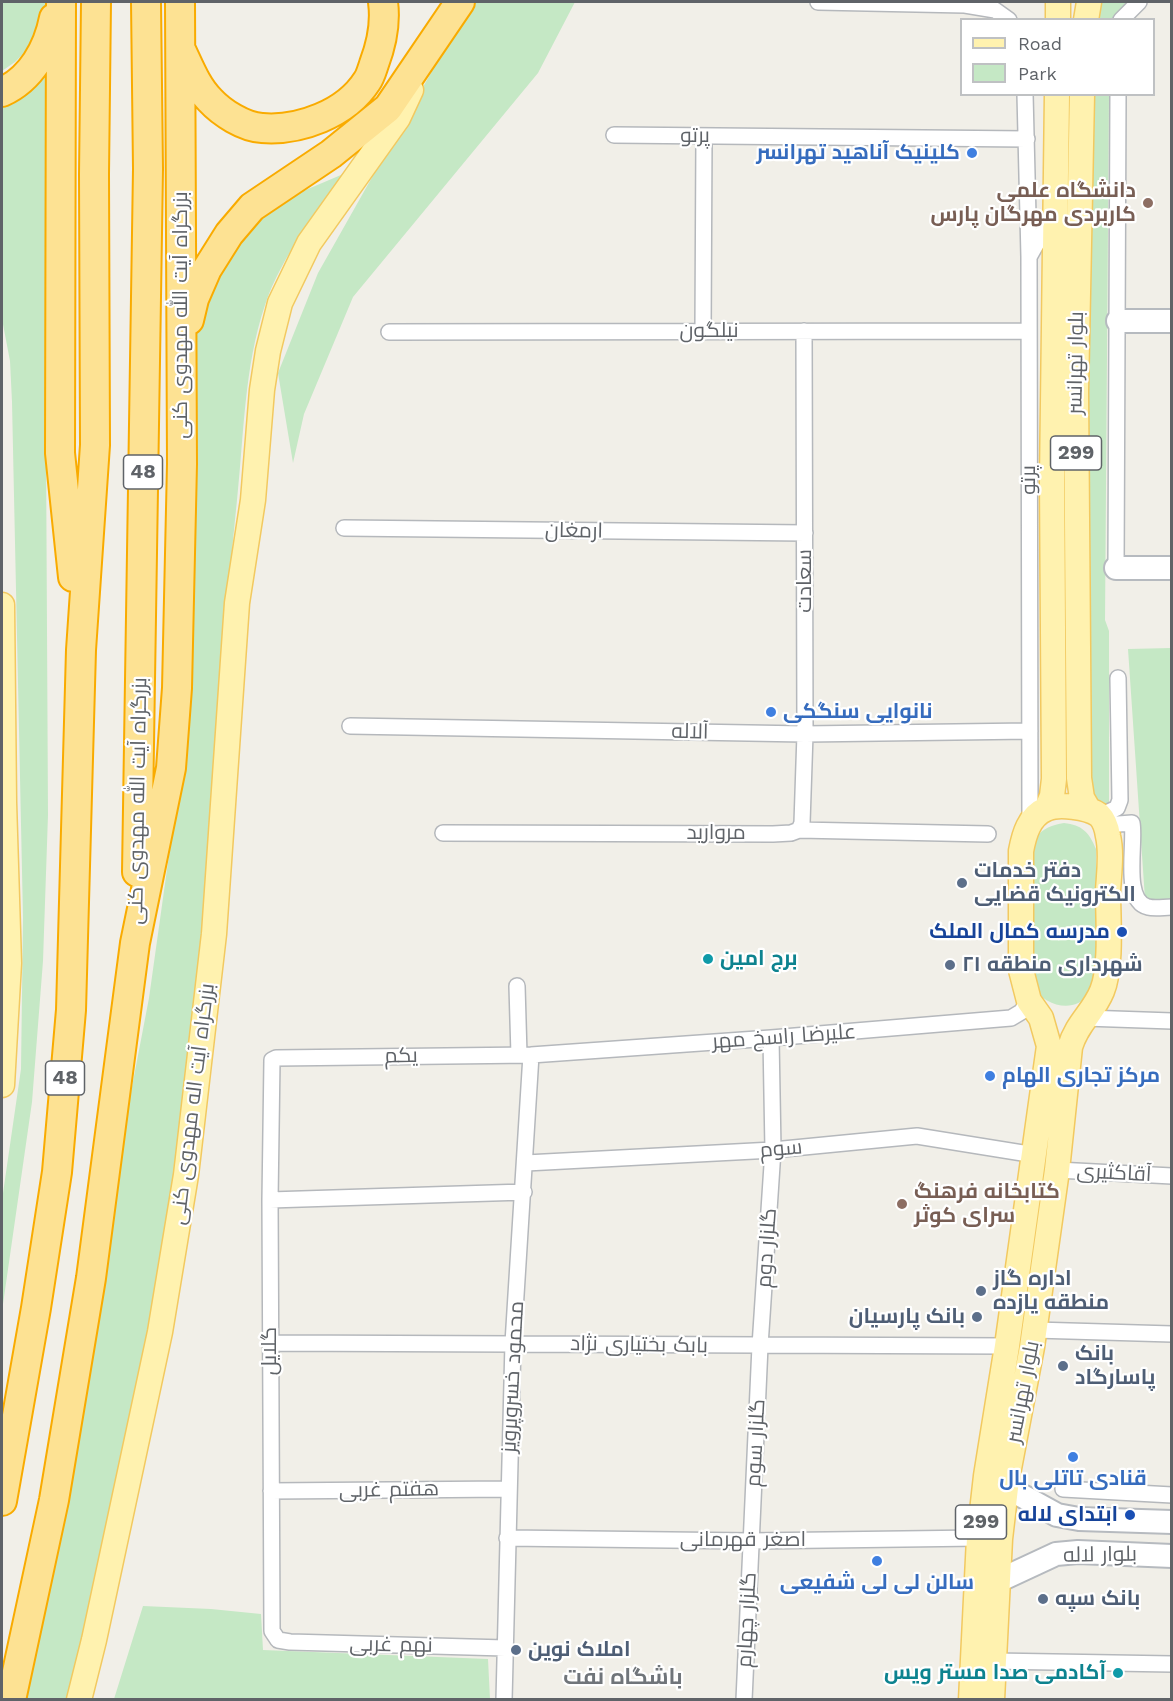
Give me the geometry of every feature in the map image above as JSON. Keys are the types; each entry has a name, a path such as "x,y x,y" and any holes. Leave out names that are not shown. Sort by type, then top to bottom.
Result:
{"highway":[{"path":"2,92 24,77 36,65 45,47 59,2"},
{"path":"59,2 60,453 81,650"},
{"name":"48","path":"2,1501 57,1172 71,1010 81,650 95,445 96,2"},
{"name":"بزرگراه آیت الله مهدوی کنی","path":"135,943 148,169 147,2"},
{"name":"بزرگراه آیت الله مهدوی کنی","path":"135,943 172,756 177,688 182,464 180,2"},
{"path":"180,49 198,85 210,100 238,121 261,128 308,124 330,114 353,97 368,81 382,46 385,17 383,2"},
{"path":"182,348 194,299 207,269 229,234 252,207 330,154 388,108 460,2"},
{"name":"48","path":"11,1699 54,1500 91,1278 135,943"},
{"path":"2,1390 11,1359 36,1308"}],"main road":[{"path":"1058,2 1058,18"},
{"path":"1086,18 1089,2"},
{"name":"بزرگراه آیت اله مهدوی کنی","path":"79,1700 160,1332 186,1175 214,934 237,603 253,500 262,390 268,351 280,303 309,243 398,118 438,34"},
{"name":"بلوار تهرانسر","path":"971,1700 979,1538 986,1476 1035,1155 1049,1046 1021,970 1020,881 1022,843 1052,796 1054,779 1052,480 1057,96"},
{"name":"بلوار تهرانسر","path":"992,1700 998,1581 1006,1487 1035,1330 1057,1170 1070,1047 1076,1028 1101,994 1107,968 1108,837 1098,817 1083,798 1079,778 1076,391 1082,96"},
{"path":"1118,321 1172,321"},
{"path":"1116,568 1172,568"},
{"path":"2,605 4,802 9,963 2,1085"},
{"path":"1038,815 1069,806 1098,817"},
{"path":"1035,1009 1062,1022 1085,1018"},
{"name":"بلوار لاله","path":"1006,1487 1058,1515 1079,1519 1172,1522"},
{"name":"بلوار لاله","path":"998,1581 1056,1554 1078,1552 1172,1556"}],"street":[{"path":"818,2 965,5 995,10 1007,18"},
{"path":"1123,18 1139,2"},
{"name":"پرتو","path":"1024,96 1029,257 1030,731 1038,815"},
{"path":"1116,568 1118,96"},
{"name":"پرتو","path":"615,135 1027,139"},
{"path":"703,331 705,136"},
{"path":"1029,257 1055,211"},
{"name":"سعادت","path":"799,830 802,823 805,734 804,331"},
{"name":"نیلگون","path":"389,333 1029,331"},
{"name":"ارمغان","path":"344,528 805,533"},
{"path":"1098,817 1117,808 1120,800 1118,678"},
{"name":"آلاله","path":"350,726 805,734 1030,731"},
{"path":"1098,817 1130,822 1133,825 1132,885 1137,900 1146,907 1172,907"},
{"name":"مروارید","path":"442,833 773,834 799,830 988,834"},
{"name":"محمود خسروپرویز","path":"504,1700 513,1344 526,1163 525,1055 517,986"},
{"name":"علیرضا راسخ مهر","path":"525,1055 1011,1018 1021,1012 1035,1009"},
{"path":"1085,1018 1172,1021"},
{"name":"گلزار دوم","path":"760,1346 773,1150 771,1038"},
{"name":"یکم","path":"272,1060 525,1055"},
{"name":"گلایل","path":"272,1060 270,1200 272,1631 278,1640"},
{"name":"سوم","path":"526,1163 773,1150 917,1136 1035,1155"},
{"name":"آقاکثیری","path":"1057,1170 1172,1176"},
{"path":"270,1200 524,1192"},
{"path":"1035,1330 1172,1334"},
{"name":"بابک بختیاری نژاد","path":"270,1343 1007,1346"},
{"name":"گلزار سوم","path":"751,1540 760,1346"},
{"name":"هفتم غربی","path":"271,1491 508,1489"},
{"path":"1063,1490 1172,1496"},
{"name":"اصغر قهرمانی","path":"507,1538 751,1540 979,1538"},
{"name":"گلزار چهارم","path":"744,1700 751,1540"},
{"name":"نهم غربی","path":"278,1640 505,1648"},
{"path":"994,1661 1172,1665"}],"green space":[{"path":"2,2 45,2 45,8 32,45 2,71"},
{"path":"471,2 575,2 538,73 353,297 304,414 293,463 278,373 318,273"},
{"path":"1098,2 1133,2 1119,18 1090,18"},
{"path":"35,73 50,80 46,445 48,815 43,961 32,1102 2,1311 2,1200 21,1069 23,918 12,402 10,361 2,319 2,98"},
{"path":"1087,96 1109,96 1105,620 1109,631 1109,803 1107,806 1096,802 1085,784"},
{"path":"348,172 301,235 281,269 265,305 253,352 246,401 225,635 212,839 200,974 186,1097 161,1260 120,1477 68,1699 25,1700 63,1529 86,1401 126,1118 149,998 170,848 183,739 194,350 197,321 205,294 239,237 282,200"},
{"path":"1171,648 1171,901 1152,901 1145,899 1128,649"},
{"path":"1064,823 1084,830 1096,849 1096,976 1089,994 1075,1004 1067,1006 1044,999 1032,987 1030,910 1031,866 1036,838 1045,829"},
{"path":"143,1606 261,1614 263,1650 488,1659 490,1699 114,1699"}],"place":[{"name":"کلینیک آناهید تهرانسر","path":"972,153"},
{"name":"دانشگاه علمی کاربردی مهرگان پارس","path":"1148,203"},
{"name":"نانوایی سنگکی","path":"771,712"},
{"name":"دفتر خدمات الکترونیک قضایی","path":"962,883"},
{"name":"مدرسه کمال الملک","path":"1122,932"},
{"name":"برج امین","path":"708,959"},
{"name":"شهرداری منطقه ۲۱","path":"950,965"},
{"name":"مرکز تجاری الهام","path":"990,1076"},
{"name":"کتابخانه فرهنگ سرای کوثر","path":"902,1204"},
{"name":"اداره گاز منطقه یازده","path":"981,1291"},
{"name":"بانک پارسیان","path":"977,1317"},
{"name":"بانک پاسارگاد","path":"1063,1366"},
{"name":"قنادی تاتلی بال","path":"1073,1457"},
{"name":"ابتدای لاله","path":"1130,1515"},
{"name":"سالن لی لی شفیعی","path":"877,1561"},
{"name":"بانک سپه","path":"1043,1599"},
{"name":"املاک نوین","path":"516,1650"},
{"name":"آکادمی صدا مستر ویس","path":"1118,1673"}],"district":[{"name":"باشگاه نفت","path":"623,1678"}]}
